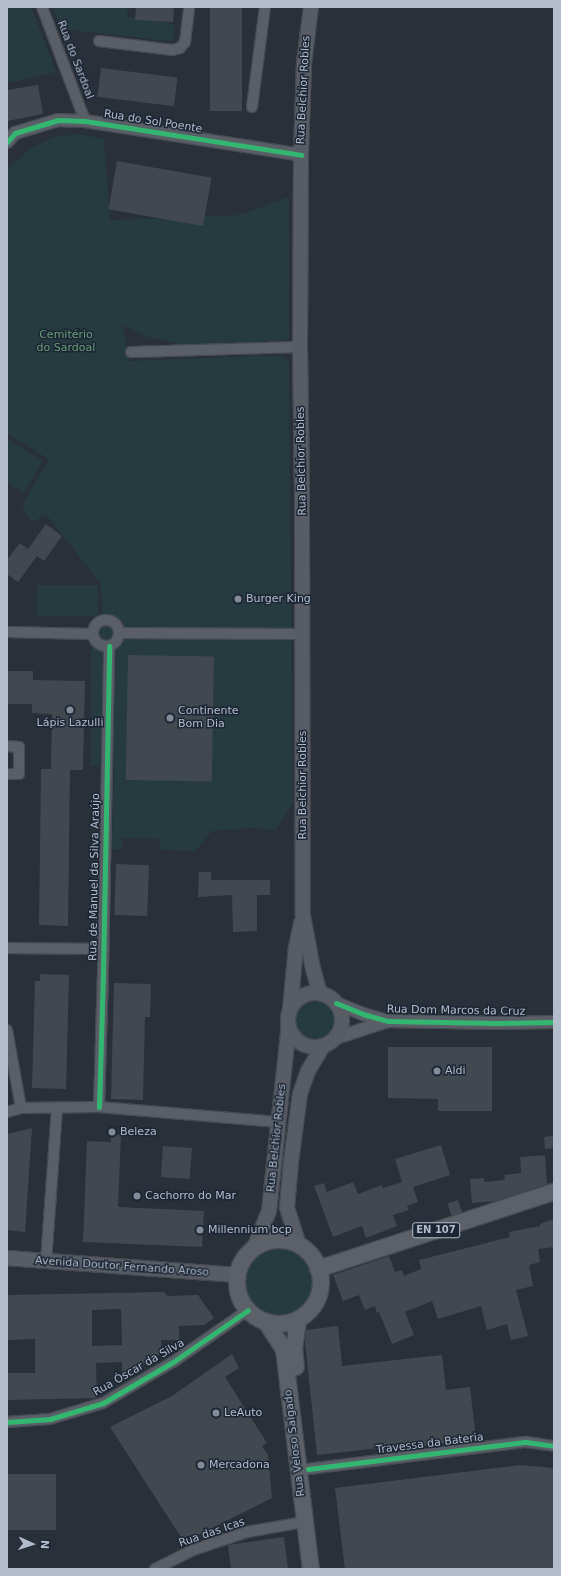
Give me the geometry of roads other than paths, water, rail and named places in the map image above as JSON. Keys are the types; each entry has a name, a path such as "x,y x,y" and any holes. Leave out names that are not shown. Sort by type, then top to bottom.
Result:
{"main road":[{"name":"Rua Belchior Robles","path":"290,1010 296,947 302,916 300,347 301,155 304,63 311,7"},
{"name":"Rua Belchior Robles","path":"302,916 313,969 320,993"},
{"path":"311,993 320,993 329,996 336,1003 342,1016 340,1031 336,1038 323,1046 308,1046 301,1043 291,1032 289,1025 290,1010 295,1002 302,996 311,993"},
{"name":"Rua Belchior Robles","path":"254,1248 268,1211 289,1025"},
{"name":"Rua Belchior Robles","path":"299,1246 287,1207 290,1162 300,1094 308,1071 323,1046"},
{"name":"EN 107","path":"318,1269 554,1192"},
{"path":"276,1240 288,1241 299,1246 314,1260 321,1280 320,1292 307,1312 298,1319 288,1323 266,1322 248,1310 241,1300 237,1288 237,1275 246,1255 264,1242 276,1240"},
{"name":"Avenida Doutor Fernando Aroso","path":"7,1258 237,1275"},
{"name":"Rua Veloso Salgado","path":"298,1319 294,1349 308,1469 322,1569"},
{"name":"Rua Veloso Salgado","path":"266,1322 284,1350 311,1569"}],"street":[{"name":"Rua do Sardoal","path":"42,7 85,121"},
{"path":"99,41 172,50 180,48 185,42 189,7"},
{"path":"252,107 265,7"},
{"name":"Rua do Sol Poente","path":"7,142 15,134 58,120 85,121 301,155"},
{"path":"131,352 300,347"},
{"path":"106,620 114,622 119,633 116,642 109,646 100,645 94,638 93,634 98,623 106,620"},
{"path":"7,632 93,634"},
{"path":"119,633 302,634"},
{"name":"Rua de Manuel da Silva Araújo","path":"99,1108 104,949 109,646"},
{"path":"7,746 19,746 19,774 7,774"},
{"path":"7,948 104,949"},
{"name":"Rua Dom Marcos da Cruz","path":"336,1003 388,1021 497,1023 554,1022"},
{"name":"Rua Dom Marcos da Cruz","path":"336,1038 388,1021"},
{"path":"7,1030 21,1108"},
{"path":"46,1262 57,1107"},
{"path":"7,1112 21,1108 99,1108 278,1122"},
{"name":"Rua Óscar da Silva","path":"7,1422 50,1418 103,1403 173,1362 248,1310"},
{"name":"Travessa da Bateria","path":"308,1469 526,1442 554,1446"},
{"name":"Rua das Icas","path":"155,1569 193,1550 247,1532 304,1522"}],"place":[{"name":"Burger King","path":"238,599"},
{"name":"Lápis Lazulli","path":"70,710"},
{"name":"Continente Bom Dia","path":"170,718"},
{"name":"Aldi","path":"437,1071"},
{"name":"Beleza","path":"112,1132"},
{"name":"Cachorro do Mar","path":"137,1196"},
{"name":"Millennium bcp","path":"200,1230"},
{"name":"LeAuto","path":"216,1413"},
{"name":"Mercadona","path":"201,1465"}],"park label":[{"name":"Cemitério do Sardoal","path":"66,342"}]}
